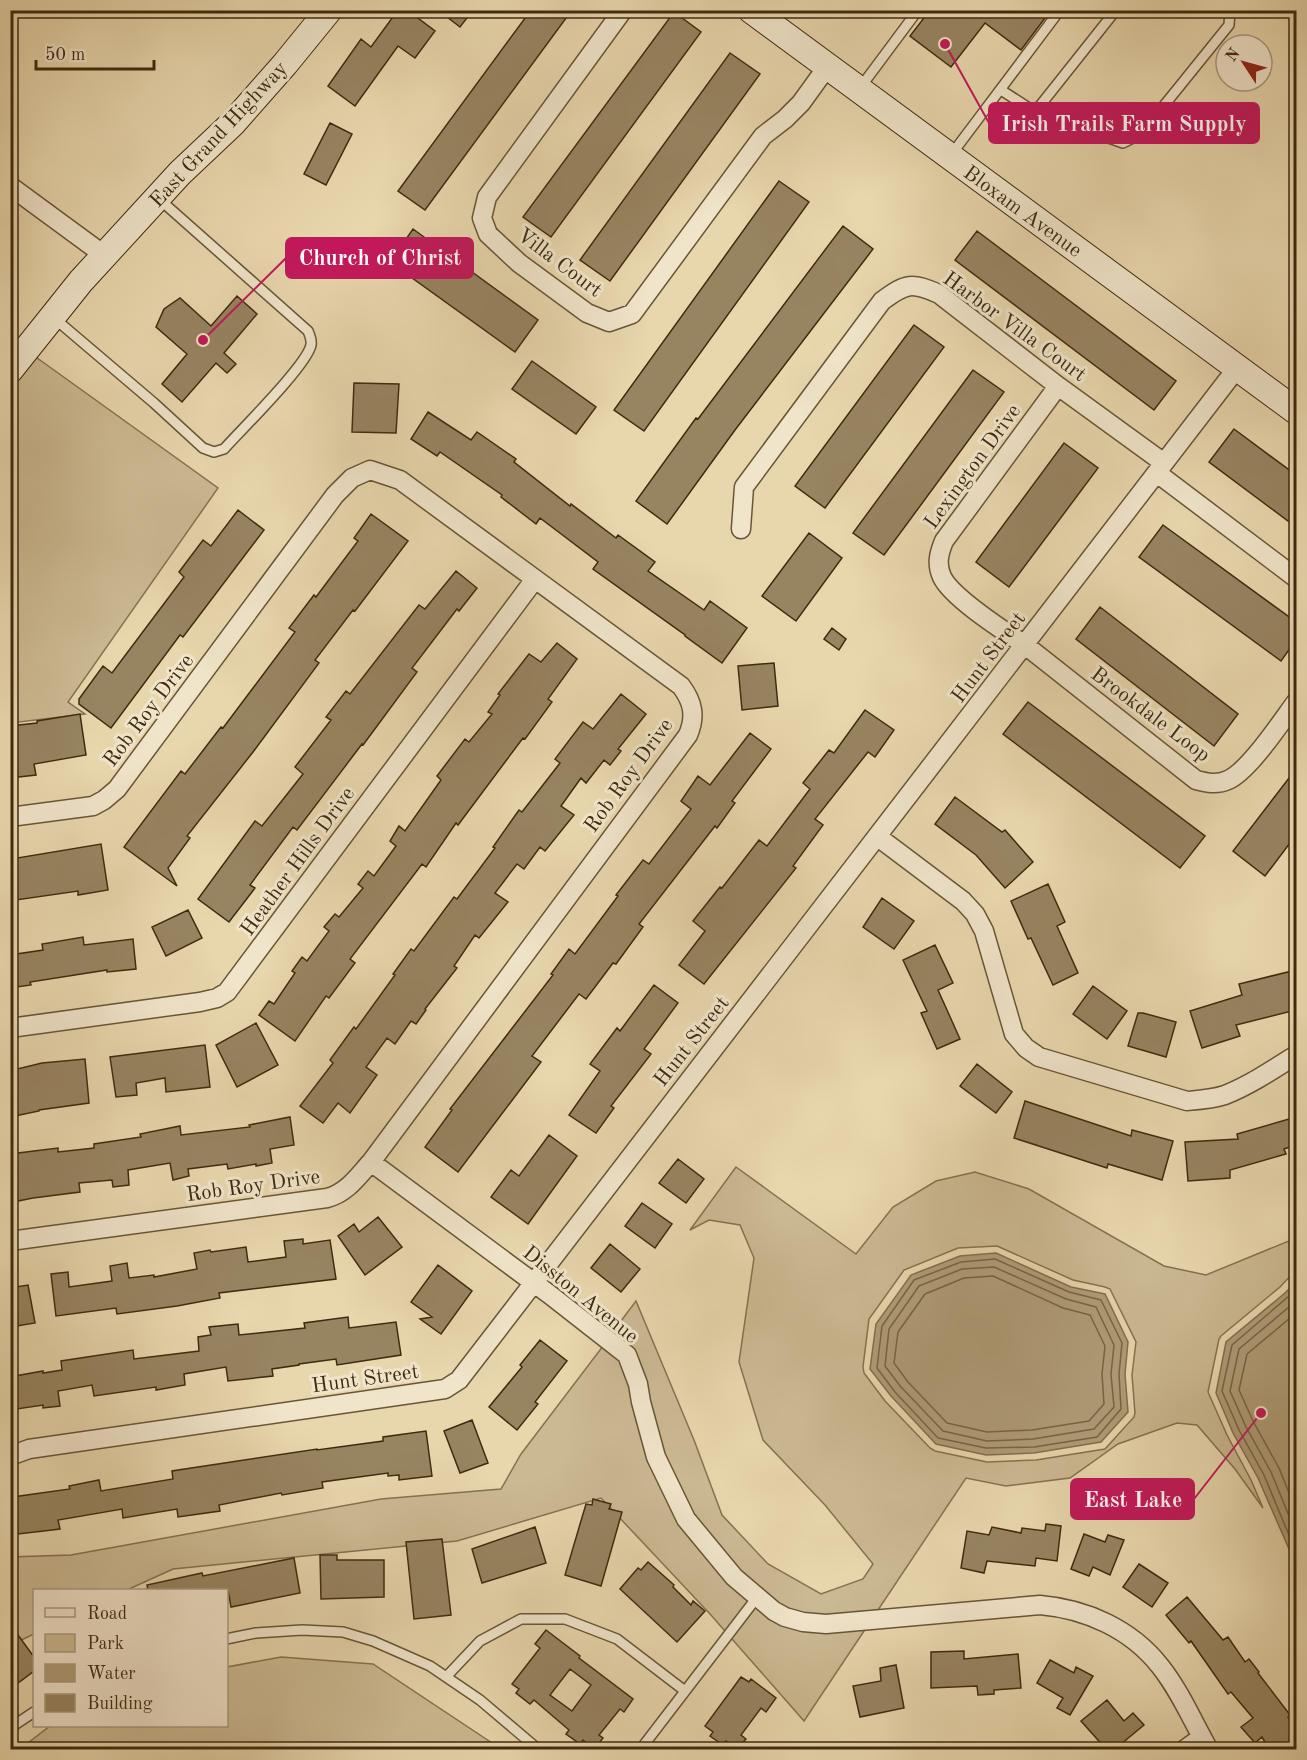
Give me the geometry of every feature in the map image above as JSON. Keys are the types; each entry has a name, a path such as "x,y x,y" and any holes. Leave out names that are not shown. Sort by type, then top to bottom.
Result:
{"street":[{"name":"East Grand Highway","path":"10,370 104,255 180,173 233,123 329,10"},
{"name":"Villa Court","path":"623,10 487,197 482,218 488,234 519,263 587,313 609,322 632,314 764,136 801,103 827,67"},
{"name":"Bloxam Avenue","path":"753,11 1296,411"},
{"path":"10,186 104,255"},
{"name":"Harbor Villa Court","path":"741,529 744,487 882,301 900,288 921,286 939,294 1160,468"},
{"name":"Hunt Street","path":"10,1456 29,1449 445,1389 459,1380 1237,368"},
{"name":"Lexington Drive","path":"1025,645 999,628 954,592 943,578 939,567 939,554 944,541 966,509 1058,386"},
{"path":"1160,468 1296,578"},
{"name":"Rob Roy Drive","path":"10,817 93,806 117,789 335,495 352,478 370,470 400,480 681,686 689,697 693,710 688,735 371,1162 345,1190 327,1198 10,1241"},
{"name":"Heather Hills Drive","path":"10,1028 200,1002 227,993 535,579"},
{"name":"Brookdale Loop","path":"1025,645 1196,780 1214,784 1228,780 1244,770 1296,702"},
{"path":"878,837 963,901 975,914 984,931 1014,1034 1039,1058 1187,1101 1224,1095 1296,1055"},
{"name":"Disston Avenue","path":"371,1162 627,1355 639,1384 641,1402 656,1457 686,1519 734,1576 774,1611 802,1622 826,1624 1040,1605 1058,1606 1090,1615 1124,1633 1140,1645 1160,1666 1205,1743"},
{"path":"1184,1749 1205,1743"}],"lane":[{"path":"858,90 918,10"},
{"path":"950,157 1060,10"},
{"path":"1035,112 1116,10"},
{"path":"1000,90 1035,112 1123,143 1142,134 1229,25 1230,10"},
{"path":"52,316 203,448 214,452 224,449 271,398 307,356 312,342 308,331 158,198"},
{"path":"640,1749 758,1596"},
{"path":"446,1677 480,1641 521,1619 565,1619 617,1639 685,1691"},
{"path":"228,1639 256,1633 302,1630 343,1632 374,1641 430,1666 480,1700 539,1749"},
{"path":"10,1728 33,1713"}],"green space":[{"path":"33,355 218,488 68,702 85,714 11,723 10,385"},
{"path":"736,1167 856,1254 893,1207 936,1181 975,1172 1029,1189 1164,1266 1206,1275 1296,1238 1296,1270 1280,1287 1219,1339 1208,1392 1263,1508 1235,1469 1197,1425 1177,1423 1118,1444 1070,1478 1006,1486 966,1478 878,1610 825,1615 788,1609 778,1604 740,1571 694,1515 664,1455 641,1365 635,1352 612,1333 636,1301 694,1440 722,1515 768,1564 821,1594 863,1579 873,1564 825,1505 763,1440 739,1362 754,1258 740,1225 709,1220 690,1230","holes":["997,1246 1073,1280 1110,1289 1136,1342 1132,1375 1134,1417 1105,1449 1036,1460 987,1462 935,1451 885,1401 864,1373 869,1319 904,1270 958,1248"]},
{"path":"603,1346 620,1360 630,1385 647,1458 680,1524 768,1617 866,1628 804,1721 710,1614 601,1498 457,1541 173,1569 129,1589 33,1589 33,1634 11,1645 10,1557 71,1555 381,1499 501,1489 521,1454"},
{"path":"281,1657 373,1664 501,1749 20,1749 49,1727 228,1727 228,1667"}],"water":[{"path":"996,1253 1071,1287 1105,1294 1128,1342 1125,1374 1128,1412 1101,1442 1034,1453 986,1455 936,1444 891,1396 870,1369 876,1324 911,1275 960,1256"},
{"path":"1296,1282 1296,1565 1258,1478 1233,1433 1216,1393 1226,1342"}],"building":[{"path":"398,10 407,10 435,31 415,58 398,46 355,106 328,86 361,39 371,47"},
{"path":"438,10 473,10 460,27"},
{"path":"531,10 572,10 425,210 398,191"},
{"path":"930,10 1051,10 1021,50 985,23 951,67 910,36"},
{"path":"674,12 701,32 551,237 523,217"},
{"path":"730,53 760,74 610,281 580,260"},
{"path":"330,123 352,134 326,185 304,174"},
{"path":"779,181 809,202 644,431 614,410"},
{"path":"843,226 873,249 735,430 667,524 636,501 696,418 698,419"},
{"path":"413,229 538,320 515,352 390,262"},
{"path":"977,231 1176,381 1154,410 955,260"},
{"path":"237,296 257,314 224,353 236,364 227,373 216,363 182,402 162,384 187,354 156,327 164,309 180,298 211,326"},
{"path":"914,325 944,347 825,508 795,486"},
{"path":"532,361 596,407 576,434 512,389"},
{"path":"973,370 1004,392 884,555 853,533"},
{"path":"354,383 399,384 396,433 352,432"},
{"path":"428,412 471,440 477,432 516,459 514,462 570,506 571,504 616,538 618,535 655,562 648,571 704,610 710,601 747,628 722,663 593,569 598,562 540,518 536,524 501,497 502,495 440,452 437,456 411,439"},
{"path":"1234,429 1296,475 1296,527 1209,462"},
{"path":"1064,443 1098,468 1009,587 976,562"},
{"path":"238,510 264,530 183,637 180,635 111,728 79,704 79,699 103,666 112,673 184,577 179,572 203,540 211,546"},
{"path":"371,514 408,541 315,660 319,663 187,836 190,838 168,868 177,886 124,847 181,771 185,774 221,727 223,728 295,632 289,628 314,595 316,597 358,541 354,538"},
{"path":"1163,525 1296,622 1296,640 1281,661 1139,557"},
{"path":"809,533 842,558 796,621 762,596"},
{"path":"456,571 477,588 459,611 457,609 412,668 417,672 363,745 297,830 293,827 250,885 255,888 229,922 198,899 255,821 262,826 303,774 295,767 331,720 326,717 346,691 350,694 419,605 425,609"},
{"path":"1100,607 1238,714 1214,746 1076,639"},
{"path":"832,628 846,639 839,650 824,639"},
{"path":"557,643 577,659 548,699 552,702 458,825 456,823 426,867 422,864 350,959 355,963 329,998 326,996 295,1041 259,1015 269,1001 274,1004 295,973 292,971 302,957 307,961 329,931 324,927 335,914 339,917 363,888 358,884 368,871 374,876 396,846 390,841 399,826 405,831 441,780 437,776 465,739 469,742 492,714 488,712 500,695 498,694 529,654 541,662"},
{"path":"774,663 778,706 742,710 738,666"},
{"path":"621,694 646,714 618,749 621,751 610,765 604,760 586,783 581,778 561,806 574,815 545,851 540,847 524,869 517,864 495,893 508,902 479,938 475,935 454,966 457,968 416,1024 411,1021 395,1044 387,1038 366,1067 377,1075 350,1113 338,1103 323,1123 300,1106 333,1063 330,1060 354,1027 356,1029 411,949 414,951 454,897 457,899 495,848 493,847 519,810 522,812 560,763 555,759 583,722 593,729"},
{"path":"1028,702 1205,836 1180,868 1003,734"},
{"path":"865,710 894,730 875,757 868,752 815,819 823,825 793,866 796,868 704,984 679,965 705,931 693,921 759,840 767,846 810,789 803,783 829,750 834,753"},
{"path":"80,714 86,755 34,764 36,775 10,778 10,726"},
{"path":"750,733 771,749 732,801 735,803 717,828 715,826 639,924 643,927 616,964 613,963 586,999 579,994 532,1056 541,1062 458,1172 425,1147 452,1110 450,1109 553,975 551,974 569,949 575,954 643,860 649,864 691,809 681,801 698,776 710,785"},
{"path":"1296,769 1296,835 1265,876 1233,851"},
{"path":"955,797 1002,832 1005,830 1033,862 1005,888 976,855 935,824"},
{"path":"101,844 108,890 78,895 78,891 16,900 11,859"},
{"path":"1048,884 1065,922 1057,926 1078,973 1053,985 1011,901"},
{"path":"882,898 914,921 894,949 863,927"},
{"path":"188,910 202,938 166,956 152,927"},
{"path":"83,937 84,945 133,939 136,969 107,972 107,970 30,982 31,985 10,988 10,955 43,950 42,944"},
{"path":"935,945 953,983 938,990 960,1039 937,1049 921,1013 927,1011 903,960"},
{"path":"1296,970 1296,1010 1236,1025 1240,1036 1202,1048 1190,1011 1242,995 1239,984"},
{"path":"654,985 678,1003 644,1049 651,1054 611,1106 614,1108 596,1133 569,1115 600,1071 590,1064 617,1028 620,1031"},
{"path":"1093,986 1127,1011 1107,1039 1073,1014"},
{"path":"1138,1013 1176,1022 1166,1057 1128,1046"},
{"path":"256,1023 278,1065 237,1087 216,1045"},
{"path":"205,1045 210,1087 166,1092 165,1078 136,1083 137,1095 116,1097 110,1057"},
{"path":"85,1059 89,1103 39,1110 10,1117 10,1075 14,1075 13,1070 42,1063"},
{"path":"977,1064 1012,1092 996,1113 960,1086"},
{"path":"1025,1101 1131,1136 1132,1130 1173,1141 1162,1180 1108,1164 1107,1168 1014,1138"},
{"path":"290,1117 294,1145 270,1149 272,1163 228,1169 227,1164 188,1169 189,1176 173,1180 170,1163 128,1170 129,1185 113,1187 112,1180 79,1183 80,1192 13,1202 12,1193 10,1193 10,1154 58,1148 58,1152 94,1148 94,1144 141,1137 140,1134 180,1126 181,1135 250,1127 249,1125"},
{"path":"1296,1117 1296,1145 1284,1149 1286,1154 1230,1170 1230,1178 1188,1181 1185,1142 1238,1139 1237,1134"},
{"path":"549,1135 577,1156 528,1224 491,1197 511,1170 519,1176"},
{"path":"678,1159 704,1179 686,1203 659,1183"},
{"path":"642,1203 672,1224 655,1248 625,1226"},
{"path":"378,1217 402,1247 365,1275 338,1236 354,1224 359,1232"},
{"path":"303,1239 303,1244 330,1240 336,1279 219,1293 220,1298 117,1314 116,1308 56,1316 51,1274 68,1272 69,1287 112,1281 110,1266 127,1263 129,1278 154,1275 154,1277 197,1269 194,1253 246,1247 248,1262 286,1257 284,1241"},
{"path":"610,1244 640,1269 621,1292 591,1268"},
{"path":"438,1265 472,1291 441,1334 420,1319 432,1317 411,1302"},
{"path":"28,1285 35,1323 10,1327 10,1288"},
{"path":"348,1317 349,1328 396,1322 401,1355 337,1365 336,1359 299,1364 272,1369 273,1376 228,1381 226,1367 184,1374 185,1385 156,1390 156,1387 94,1396 92,1385 58,1391 60,1406 43,1408 43,1405 10,1410 10,1377 62,1370 61,1361 133,1350 134,1359 199,1351 198,1337 211,1335 209,1327 238,1324 239,1335 305,1328 304,1323"},
{"path":"540,1340 567,1361 535,1402 538,1404 517,1430 489,1407 522,1367 520,1365"},
{"path":"472,1420 488,1463 460,1473 444,1431"},
{"path":"426,1431 432,1476 399,1480 399,1475 388,1476 388,1473 322,1482 323,1488 282,1495 281,1493 219,1505 220,1511 178,1517 177,1509 123,1518 122,1509 58,1520 60,1529 18,1534 13,1497 70,1489 69,1486 99,1480 101,1491 173,1479 172,1471 383,1441 383,1437"},
{"path":"593,1499 611,1504 609,1509 622,1512 601,1586 565,1575 586,1504 592,1505"},
{"path":"1046,1524 1061,1526 1057,1561 1036,1558 1035,1566 987,1561 984,1573 961,1568 967,1531 989,1535 992,1527 1021,1533 1022,1528 1045,1531"},
{"path":"535,1527 546,1563 482,1583 472,1549"},
{"path":"1084,1534 1105,1542 1108,1535 1124,1540 1110,1575 1093,1567 1089,1576 1071,1569"},
{"path":"442,1539 451,1615 414,1619 406,1542"},
{"path":"320,1555 337,1555 337,1560 384,1560 384,1597 321,1599"},
{"path":"294,1558 300,1593 231,1607 228,1589 148,1589 147,1585 202,1573 203,1576"},
{"path":"648,1562 674,1585 673,1587 691,1605 693,1601 705,1611 677,1642 620,1589 638,1568 641,1570"},
{"path":"1139,1564 1168,1583 1152,1607 1123,1587"},
{"path":"1187,1597 1223,1640 1228,1637 1245,1662 1249,1659 1290,1715 1288,1717 1296,1730 1296,1749 1269,1749 1262,1737 1255,1743 1241,1727 1253,1718 1231,1692 1228,1694 1191,1641 1189,1643 1166,1615"},
{"path":"10,1624 33,1656 33,1672 10,1689"},
{"path":"546,1630 633,1699 624,1712 620,1709 599,1735 603,1738 595,1749 583,1740 580,1744 566,1734 569,1730 534,1700 530,1704 516,1693 519,1689 512,1684 540,1648 535,1644","holes":["570,1669 591,1685 572,1711 550,1695"]},
{"path":"964,1651 964,1659 1018,1654 1021,1688 994,1690 994,1694 978,1695 977,1686 931,1688 931,1652"},
{"path":"1050,1660 1074,1673 1076,1667 1093,1676 1070,1715 1057,1708 1063,1698 1037,1683"},
{"path":"896,1665 904,1708 860,1717 853,1686 881,1681 880,1668"},
{"path":"741,1677 749,1682 751,1679 776,1698 766,1712 761,1708 741,1735 746,1739 737,1749 726,1741 723,1745 710,1736 713,1732 705,1726"},
{"path":"1107,1700 1124,1721 1133,1713 1144,1725 1115,1749 1106,1749 1081,1721"}],"place":[{"name":"Irish Trails Farm Supply","path":"945,44"},
{"name":"Church of Christ","path":"203,340"},
{"name":"East Lake","path":"1261,1413"}]}
